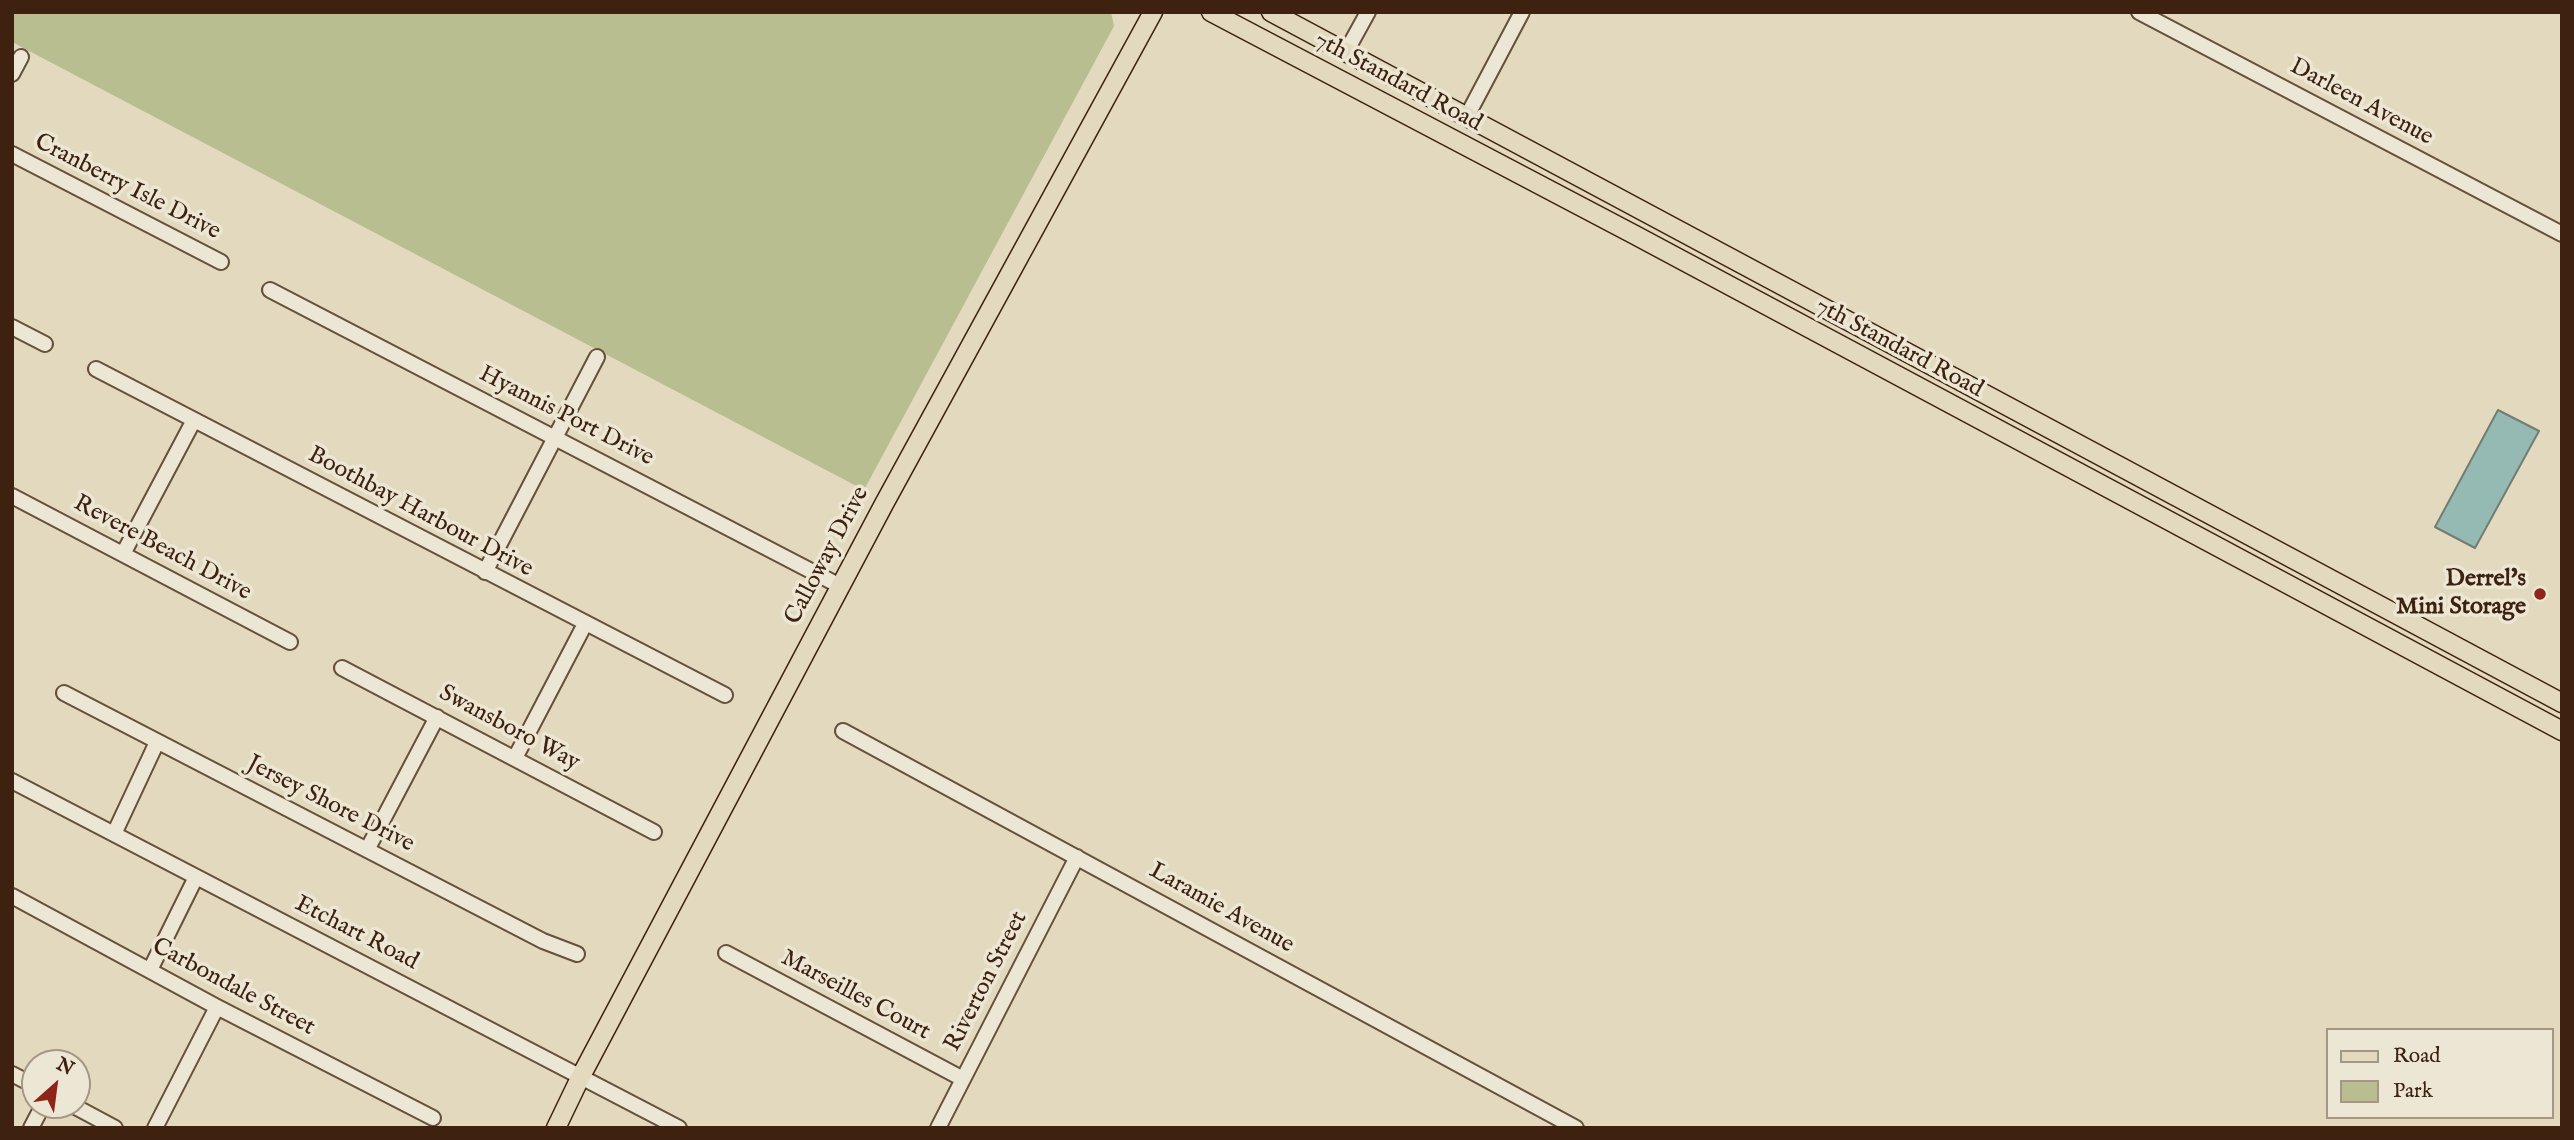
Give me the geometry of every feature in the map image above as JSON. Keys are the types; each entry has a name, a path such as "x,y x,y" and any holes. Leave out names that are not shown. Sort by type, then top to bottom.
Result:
{"main road":[{"name":"Calloway Drive","path":"556,1128 840,586 1153,12"},
{"name":"7th Standard Road","path":"1212,12 2562,731"},
{"name":"7th Standard Road","path":"1271,12 2562,703"}],"street":[{"path":"1346,52 1368,12"},
{"path":"1466,118 1522,12"},
{"name":"Darleen Avenue","path":"2139,12 2562,234"},
{"path":"12,74 21,57"},
{"name":"Cranberry Isle Drive","path":"12,155 221,262"},
{"name":"Hyannis Port Drive","path":"270,290 840,586"},
{"path":"12,327 45,344"},
{"path":"485,572 597,357"},
{"name":"Boothbay Harbour Drive","path":"96,369 725,695"},
{"path":"123,554 194,420"},
{"name":"Revere Beach Drive","path":"12,496 290,642"},
{"path":"515,758 585,624"},
{"name":"Swansboro Way","path":"342,668 654,832"},
{"name":"Jersey Shore Drive","path":"64,694 543,941 577,954"},
{"path":"367,850 438,717"},
{"name":"Laramie Avenue","path":"843,731 1576,1128"},
{"path":"114,834 157,742"},
{"name":"Etchart Road","path":"12,781 679,1128"},
{"name":"Riverton Street","path":"937,1128 1077,857"},
{"path":"150,970 196,877"},
{"name":"Carbondale Street","path":"12,896 217,1007 433,1118"},
{"name":"Marseilles Court","path":"726,953 963,1079"},
{"path":"155,1128 217,1007"},
{"path":"91,1115 116,1128"}],"green space":[{"path":"12,12 1111,12 1114,26 864,490 12,42"}],"water":[{"path":"2498,410 2539,431 2475,548 2435,527"}],"place":[{"name":"Derrel's Mini Storage","path":"2540,594"}]}
